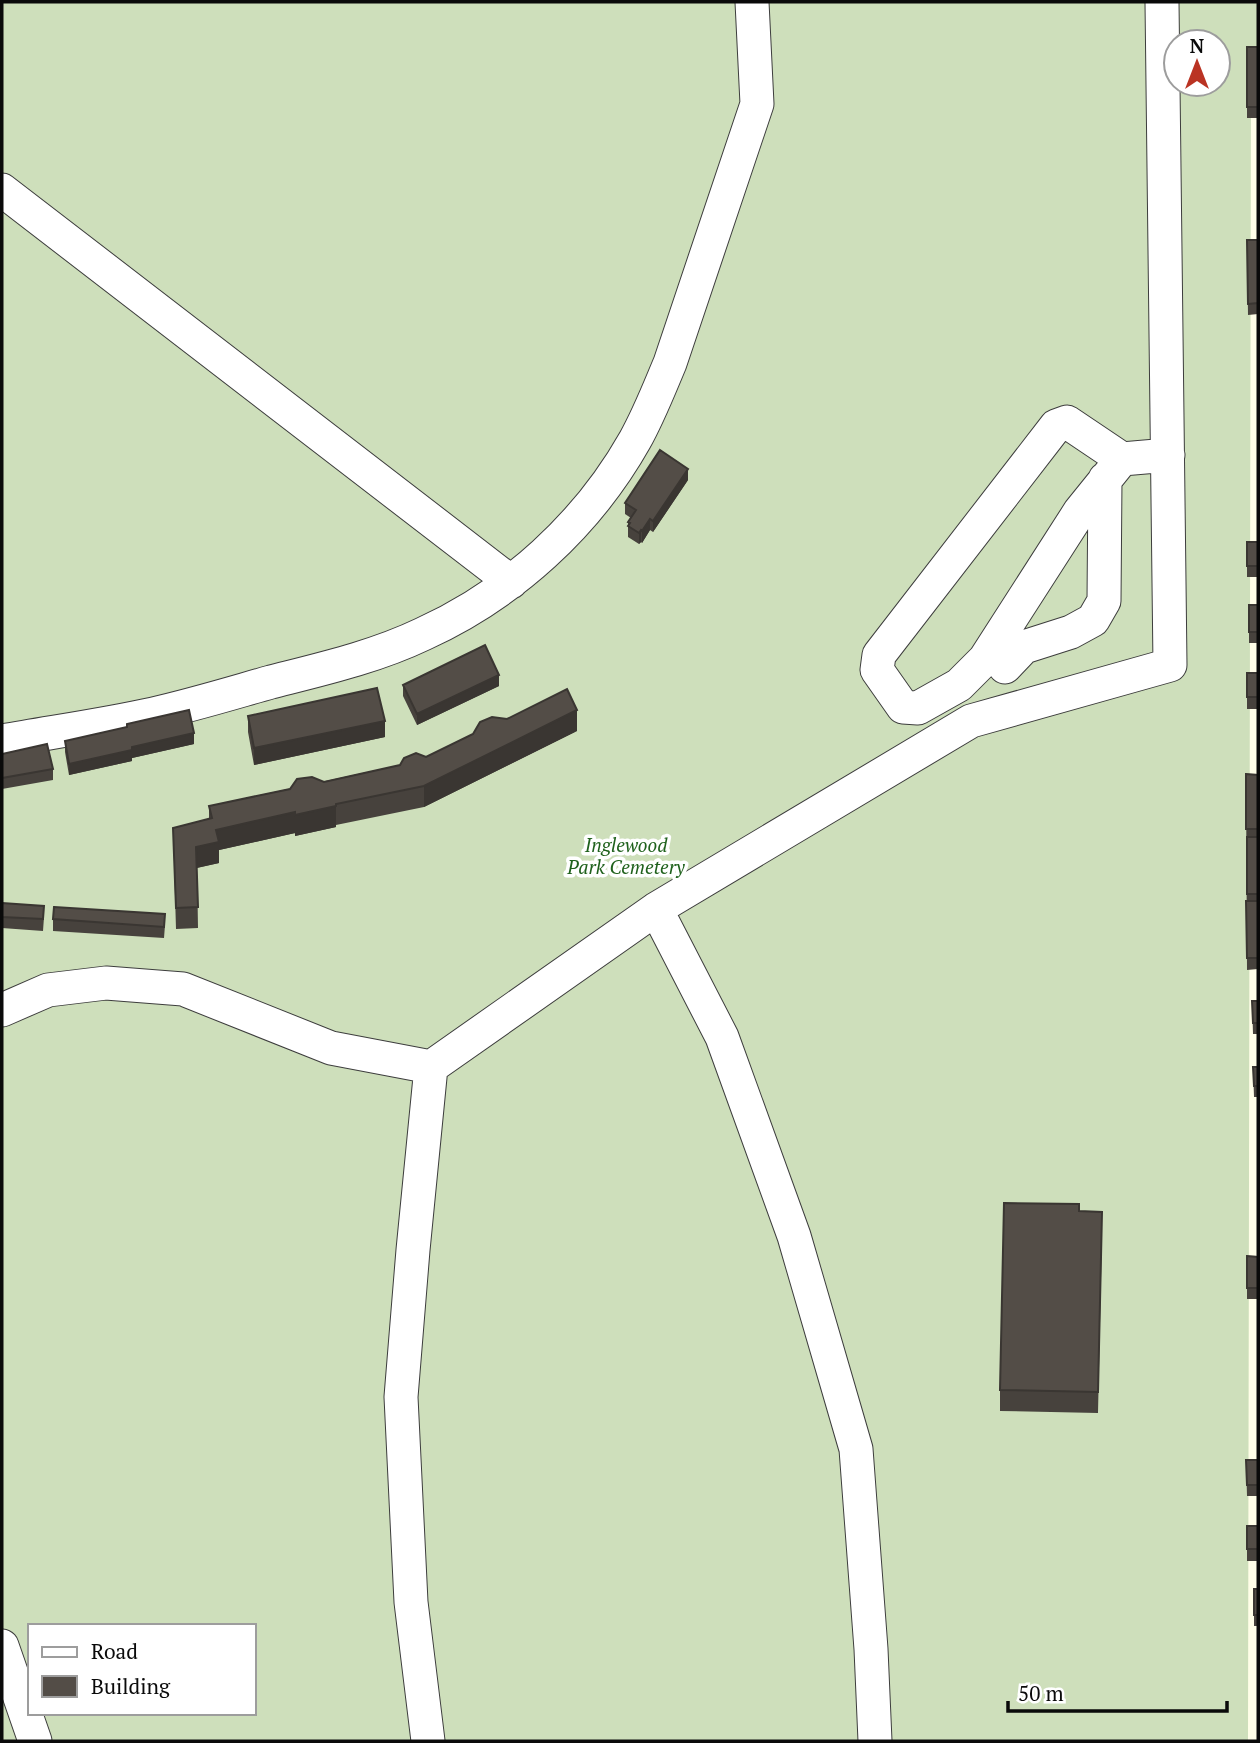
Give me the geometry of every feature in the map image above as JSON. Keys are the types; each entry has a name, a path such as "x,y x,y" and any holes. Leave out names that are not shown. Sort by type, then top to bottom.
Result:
{"lane":[{"path":"2,741 154,714 385,650 423,635 460,615 511,582 557,541 586,510 635,440 670,363 757,104 752,2"},
{"path":"2,1010 48,990 106,983 183,989 331,1048 431,1067 656,909 971,721 1170,665 1162,2"},
{"path":"2,190 511,582"},
{"path":"1067,422 1114,469 1104,601 1093,620 1071,632 998,657 985,659 959,685 918,708 903,707 877,670 879,655 1056,426 1067,422"},
{"path":"998,657 1080,511 1114,469 1168,455"},
{"path":"998,657 1015,680 1025,706"},
{"path":"656,909 722,1037 794,1236 856,1449 875,1741"},
{"path":"428,1741 411,1602 401,1397 431,1067"},
{"path":"2,1646 36,1741"}],"green space":[{"name":"Inglewood Park Cemetery","path":"2,2 1258,2 1258,60 1251,60 1248,1741 2,1741"}],"building":[{"path":"1247,47 1258,47 1258,107 1247,107"},
{"path":"1247,240 1258,240 1258,303 1248,304"},
{"path":"660,450 688,469 653,521 650,519 639,533 628,526 636,510 625,503"},
{"path":"1247,542 1258,542 1258,566 1247,566"},
{"path":"1249,605 1258,605 1258,632 1249,632"},
{"path":"485,645 499,675 417,714 403,685"},
{"path":"1247,673 1258,673 1258,697 1247,697"},
{"path":"377,688 385,721 254,748 248,716"},
{"path":"567,689 577,710 424,786 216,830 219,842 196,847 198,907 176,908 173,828 212,818 209,806 290,789 297,779 312,777 324,782 400,765 404,758 416,753 426,757 473,734 480,722 492,717 507,719"},
{"path":"189,710 194,733 69,764 65,741"},
{"path":"47,744 53,769 2,778 2,754"},
{"path":"1246,774 1258,775 1258,829 1246,829"},
{"path":"1247,837 1258,837 1258,894 1247,894"},
{"path":"1246,901 1258,901 1258,958 1247,958"},
{"path":"2,903 44,906 43,919 2,917"},
{"path":"54,907 165,914 164,927 53,919"},
{"path":"1252,1001 1258,1001 1258,1023 1253,1023"},
{"path":"1253,1067 1258,1067 1258,1086 1254,1086"},
{"path":"1004,1203 1079,1204 1079,1211 1102,1212 1098,1392 1000,1390"},
{"path":"1247,1256 1258,1257 1258,1288 1247,1288"},
{"path":"1246,1460 1258,1460 1258,1485 1247,1485"},
{"path":"1247,1526 1258,1526 1258,1549 1247,1549"},
{"path":"1254,1589 1258,1589 1258,1615 1254,1615"}]}
